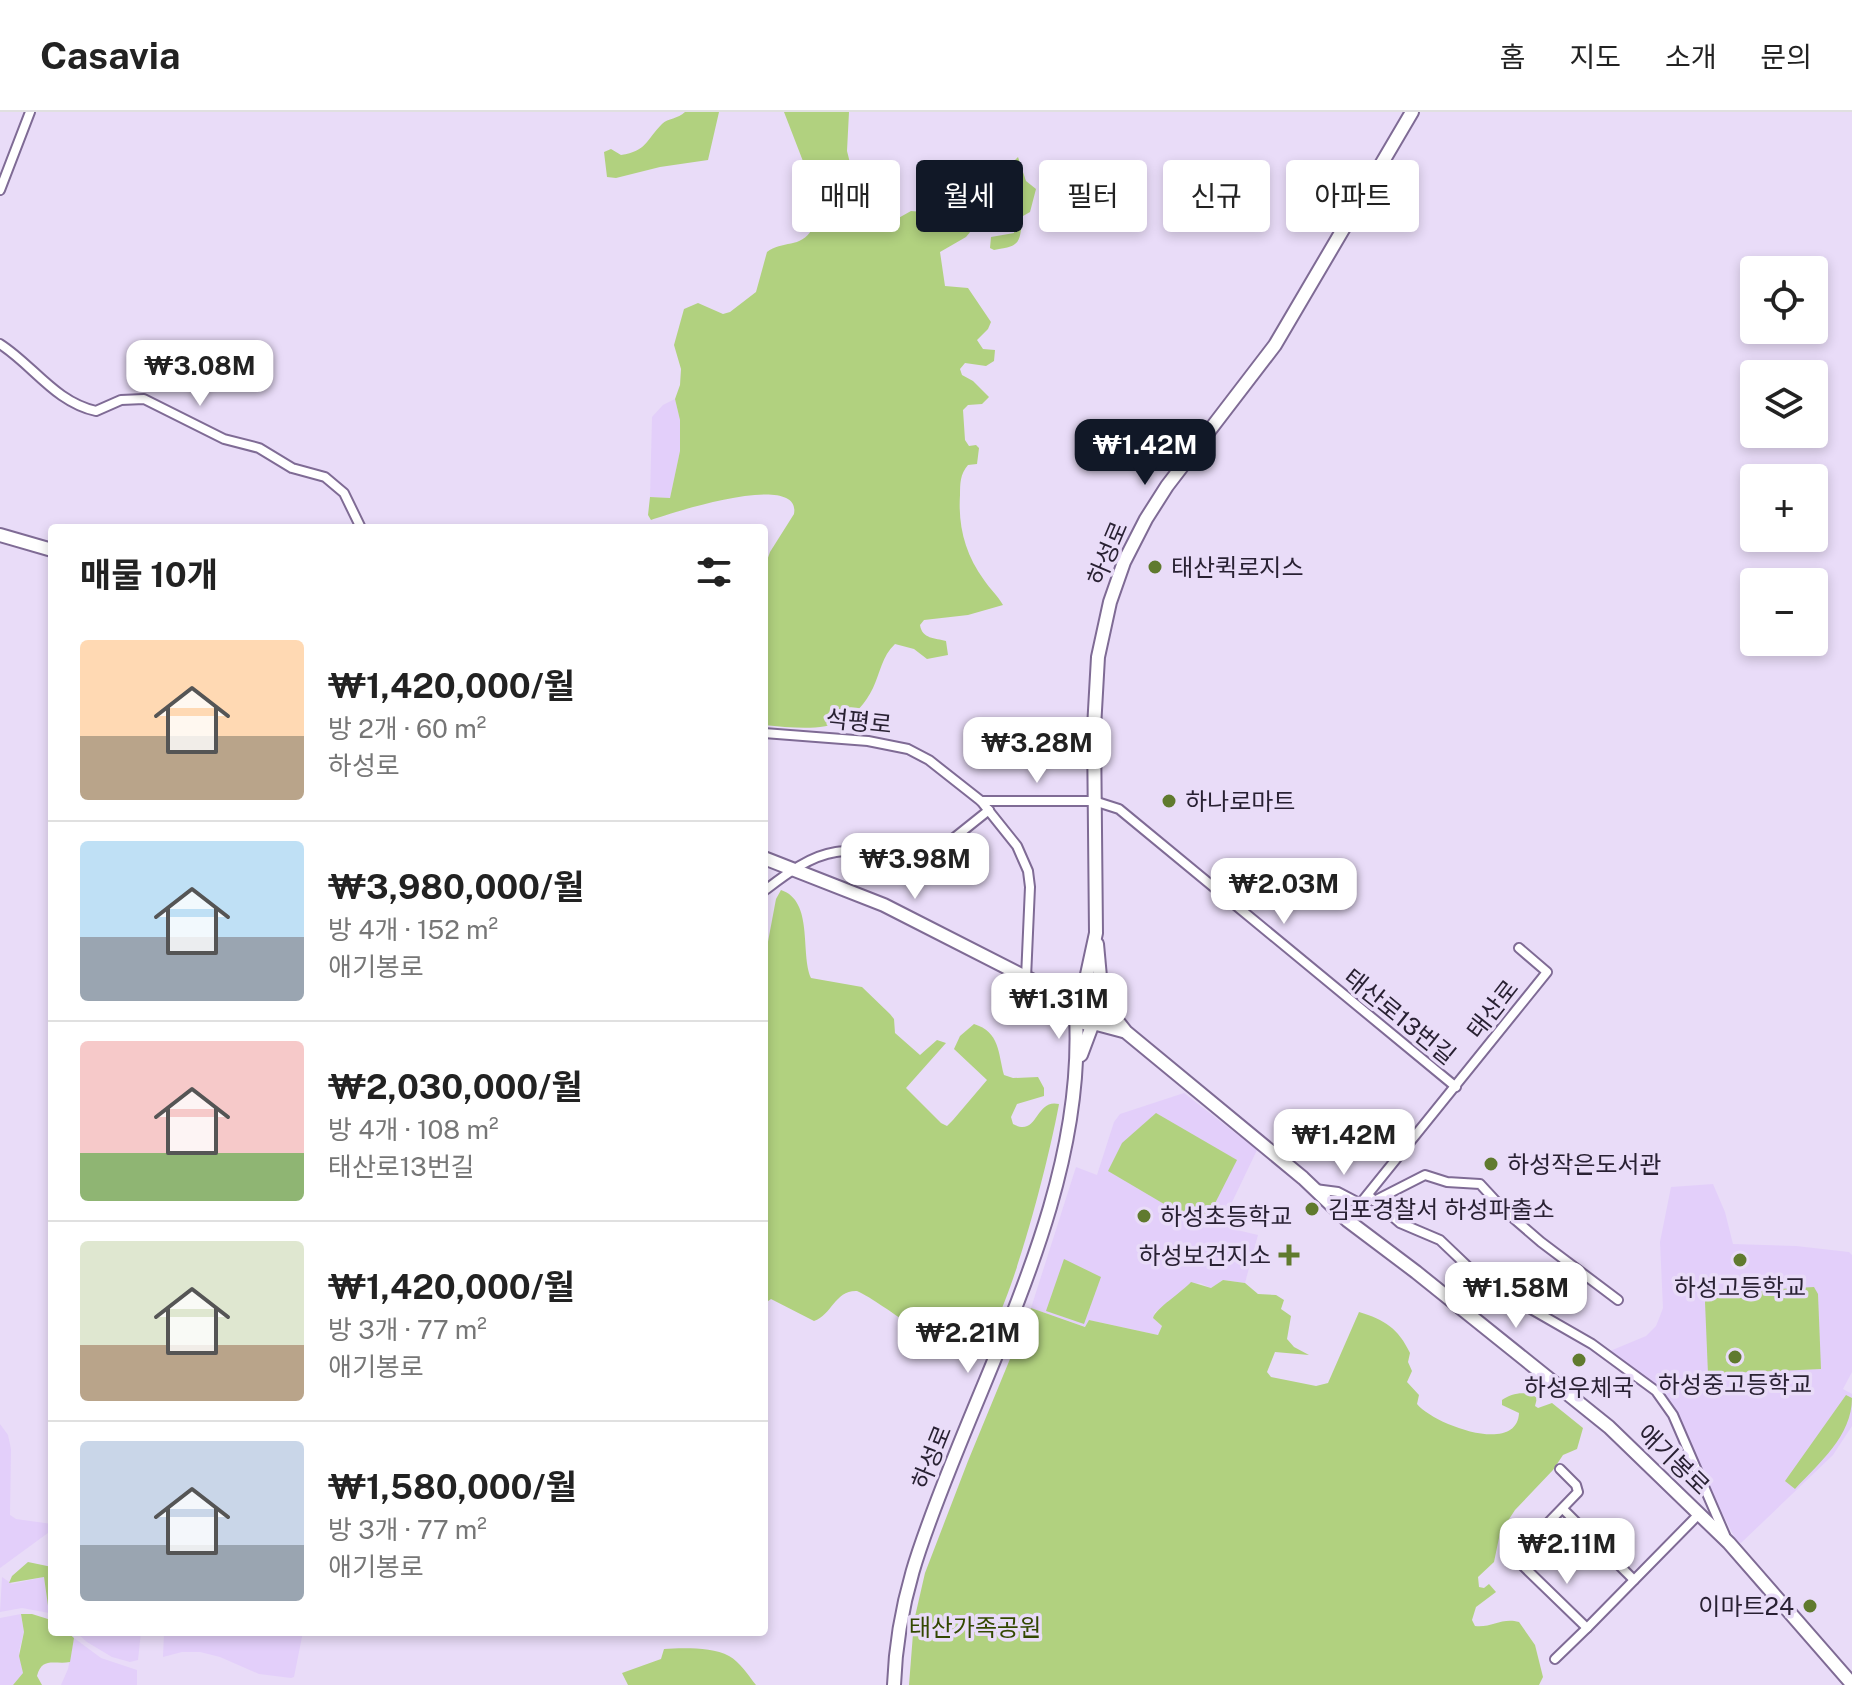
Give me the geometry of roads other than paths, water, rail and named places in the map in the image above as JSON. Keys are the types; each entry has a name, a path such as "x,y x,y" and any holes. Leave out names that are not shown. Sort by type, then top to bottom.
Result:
{"street":[{"path":"0,190 30,112"},
{"name":"하성로","path":"1083,993 1096,933 1094,728 1101,636 1110,602 1134,540 1167,486 1275,345 1412,112"},
{"path":"0,344 59,395 74,404 96,411 121,400 144,399 224,439 259,448 278,462 325,477 344,493 359,524"},
{"path":"0,535 48,549"},
{"name":"석평로","path":"768,733 868,741 908,749 929,760 981,801 1017,846 1028,871 1026,978"},
{"path":"981,801 1094,801"},
{"name":"태산로13번길","path":"1094,801 1119,809 1456,1087"},
{"path":"768,888 792,870 835,853 931,852 944,846 989,810"},
{"path":"768,860 884,905 1045,987 1093,993 1103,1001"},
{"path":"1077,1066 1093,1023 1104,1014 1096,933"},
{"name":"태산로","path":"1371,1198 1547,972 1519,948"},
{"path":"1045,987 1084,1023 1126,1032"},
{"path":"1075,1014 1075,1001 1083,993"},
{"name":"애기봉로","path":"1103,1001 1126,1032 1315,1189 1347,1220 1589,1410 1729,1543 1852,1684"},
{"name":"하성로","path":"894,1685 897,1644 908,1580 1045,1222 1064,1146 1077,1066 1075,1014"},
{"name":"태산로","path":"1347,1220 1371,1198 1425,1175 1447,1182 1480,1184 1541,1242 1618,1300"},
{"path":"1315,1189 1338,1192 1361,1204"},
{"path":"1371,1198 1400,1223 1440,1240 1484,1282 1592,1344 1656,1391 1673,1415 1729,1543"},
{"path":"1560,1469 1578,1488 1576,1495 1519,1553 1518,1561 1587,1628"},
{"path":"1563,1509 1634,1580"},
{"name":"애기봉로","path":"1555,1659 1699,1514"}],"place":[{"name":"태산퀵로지스","path":"1155,567"},
{"name":"하나로마트","path":"1169,801"},
{"name":"하성작은도서관","path":"1491,1164"},
{"name":"김포경찰서 하성파출소","path":"1312,1209"},
{"name":"하성초등학교","path":"1144,1216"},
{"name":"하성보건지소","path":"1289,1255"},
{"name":"하성고등학교","path":"1740,1260"},
{"name":"하성중고등학교","path":"1735,1357"},
{"name":"하성우체국","path":"1579,1360"},
{"name":"이마트24","path":"1810,1606"}],"park label":[{"name":"태산가족공원","path":"975,1627"}]}
